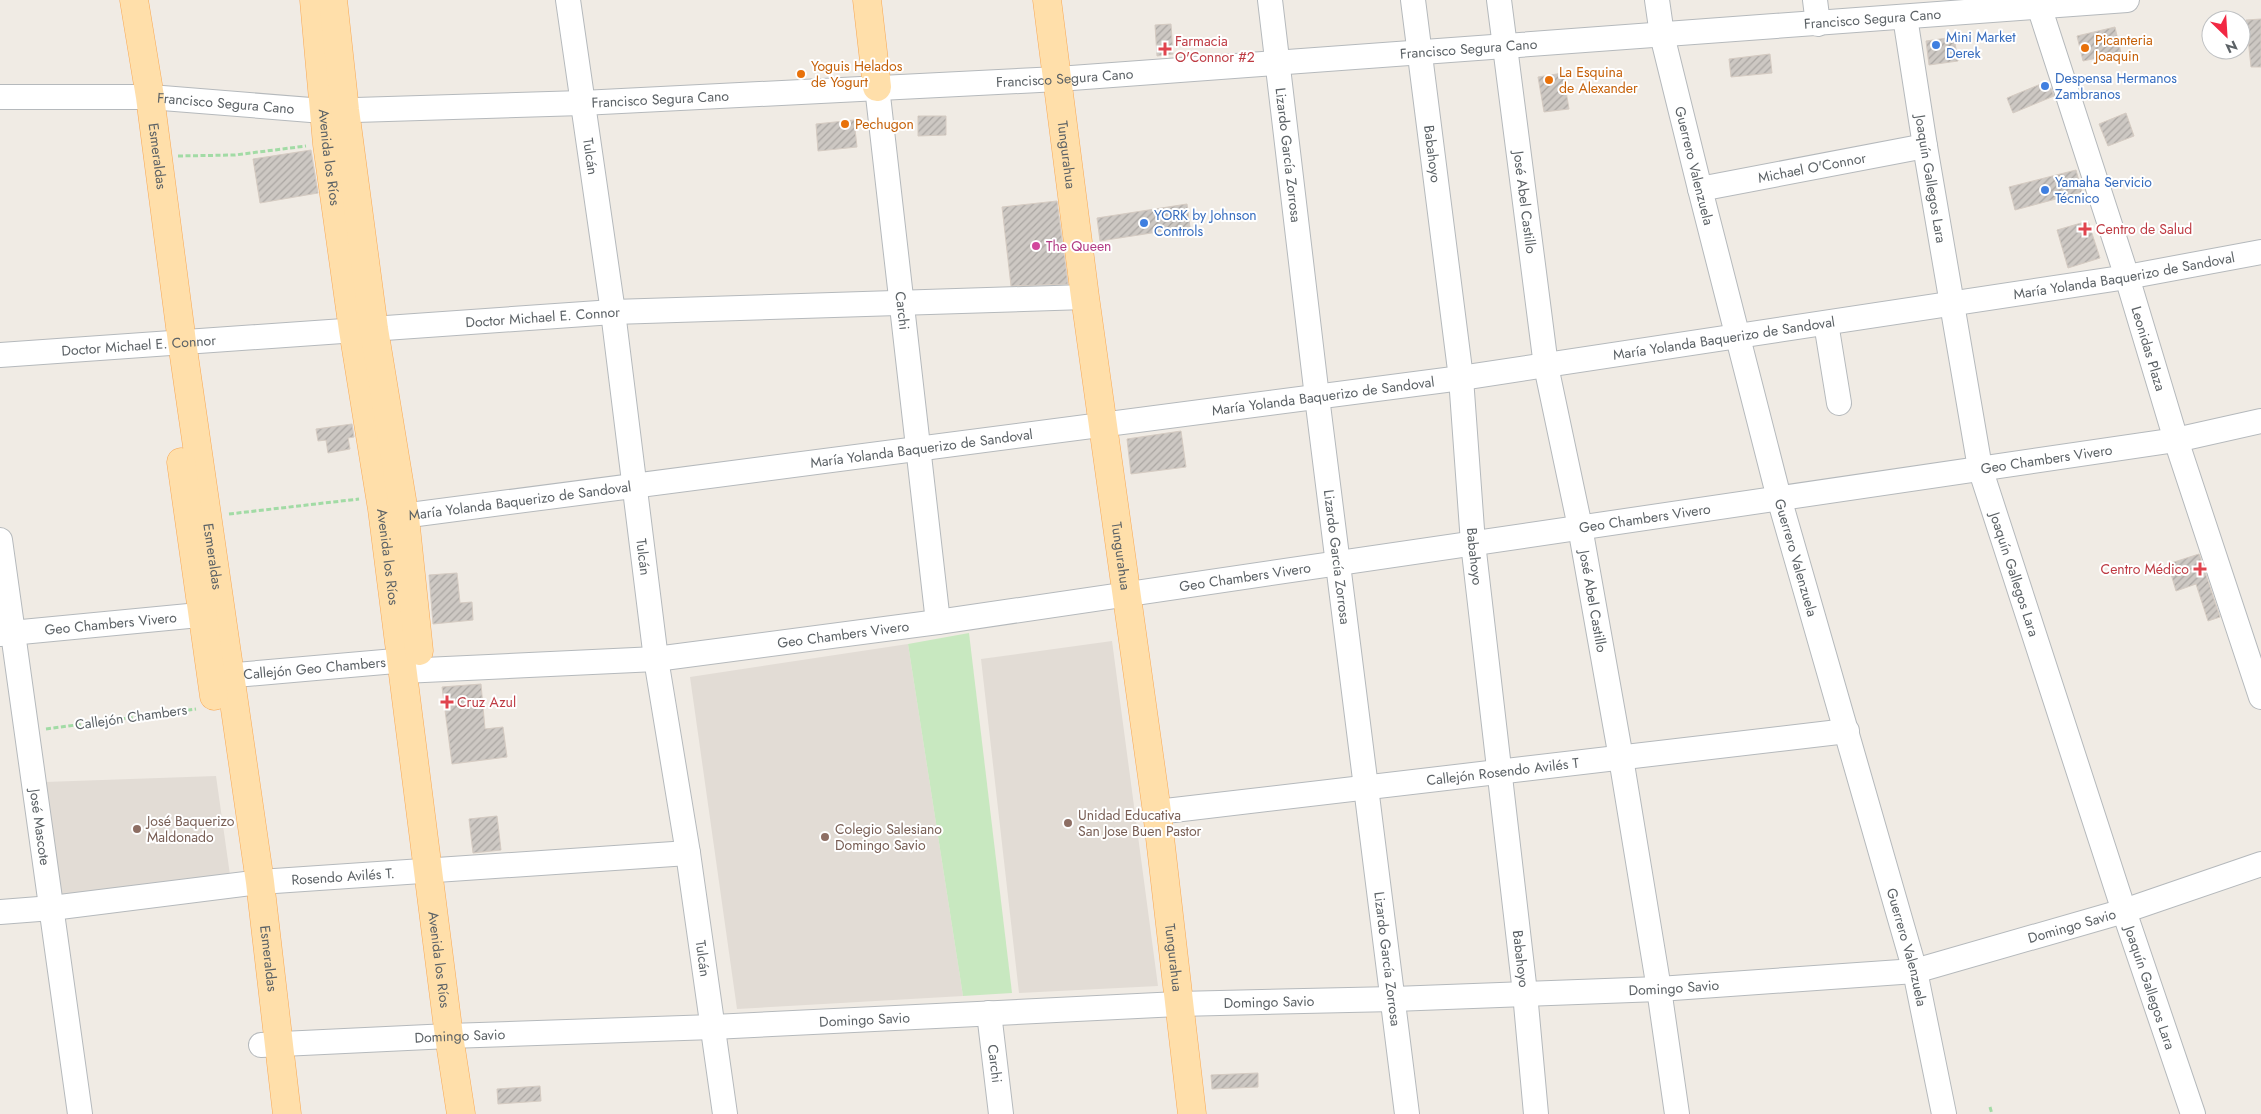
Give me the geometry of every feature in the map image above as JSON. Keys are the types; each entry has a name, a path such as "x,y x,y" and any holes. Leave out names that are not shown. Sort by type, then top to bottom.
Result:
{"main road":[{"name":"Esmeraldas","path":"116,0 158,157 173,343 208,517 212,614"},
{"name":"Esmeraldas","path":"134,0 141,97 173,343 251,884 270,1045 287,1114"},
{"name":"Avenida los Ríos","path":"314,0 334,111 438,869 457,1035 461,1114"},
{"name":"Avenida los Ríos","path":"333,0 334,111 327,144 363,329"},
{"name":"Carchi","path":"867,0 877,86"},
{"name":"Tungurahua","path":"1047,0 1085,297 1157,812 1192,1114"},
{"name":"Esmeraldas","path":"220,676 215,706 251,884"},
{"name":"Avenida los Ríos","path":"457,1035 478,1114"},
{"name":"Esmeraldas","path":"269,1114 270,1045"}],"street":[{"name":"Tulcán","path":"568,0 613,312 633,487 656,659 688,853 725,1114"},
{"name":"Lizardo García Zorrosa","path":"1270,0 1317,398 1407,1114"},
{"name":"Babahoyo","path":"1413,0 1461,378 1473,543 1525,993 1536,1114"},
{"name":"José Abel Castillo","path":"1499,0 1546,366 1580,527 1621,758 1659,989 1677,1114"},
{"name":"Guerrero Valenzuela","path":"1657,0 1662,35 1779,498 1915,971 1944,1114"},
{"path":"1815,0 1818,24"},
{"name":"Francisco Segura Cano","path":"0,97 141,97 334,111 582,103 877,86 1058,79 1818,24 2038,4 2127,0"},
{"name":"Leonidas Plaza","path":"2038,4 2127,277 2176,440 2261,698"},
{"name":"Joaquín Gallegos Lara","path":"1905,17 1980,468 2124,911 2193,1114"},
{"name":"Carchi","path":"877,86 938,622"},
{"name":"Michael O'Connor","path":"1700,189 1925,146"},
{"name":"María Yolanda Baquerizo de Sandoval","path":"389,511 633,487 1317,398 1546,366 2127,277 2261,252"},
{"name":"Doctor Michael E. Connor","path":"0,355 613,312 1085,297"},
{"path":"1826,323 1839,404"},
{"name":"Geo Chambers Vivero","path":"411,665 656,659 938,622 2176,440 2261,420"},
{"name":"José Mascote","path":"0,540 7,634 28,731 80,1114"},
{"name":"Geo Chambers Vivero","path":"7,634 212,614"},
{"name":"Callejón Geo Chambers","path":"220,676 411,665"},
{"name":"Callejón Rosendo Avilés T","path":"1157,812 1847,731"},
{"name":"Rosendo Avilés T.","path":"0,912 52,908 251,884 438,869 688,853"},
{"name":"Domingo Savio","path":"270,1045 457,1035 713,1027 1178,1004 1394,999 1659,989 1915,971 2124,911 2261,864"},
{"name":"Carchi","path":"989,1013 1001,1114"}],"path":[{"path":"158,157 235,155 327,144"},
{"path":"208,517 389,511"},
{"name":"Callejón Chambers","path":"28,731 215,706"},
{"path":"1990,1107 1992,1114"}],"shaded area":[{"name":"Unidad Educativa San Jose Buen Pastor","path":"1112,641 1158,986 1019,993 981,659"},
{"name":"Colegio Salesiano Domingo Savio","path":"908,644 963,996 737,1009 690,677"},
{"name":"José Baquerizo Maldonado","path":"216,776 230,875 59,899 45,782"}],"green space":[{"path":"969,633 1012,993 963,996 908,644"}],"building":[{"path":"2261,19 2261,67 2251,67 2251,20"},
{"path":"1171,24 1173,54 1157,56 1155,25"},
{"path":"2115,27 2121,53 2083,61 2077,36"},
{"path":"1954,37 1958,61 1929,65 1926,41"},
{"path":"1770,54 1772,73 1731,77 1729,59"},
{"path":"1563,73 1569,109 1544,112 1538,77"},
{"path":"2048,81 2054,96 2013,113 2007,98"},
{"path":"2126,113 2134,136 2108,146 2099,124"},
{"path":"918,116 946,116 946,135 918,136"},
{"path":"854,120 857,147 818,151 816,124"},
{"path":"311,150 318,193 260,203 253,159"},
{"name":"Yamaha Servicio Técnico","path":"2076,170 2082,192 2015,210 2009,187"},
{"name":"The Queen","path":"1057,201 1068,284 1011,286 1002,207"},
{"name":"YORK by Johnson Controls","path":"1187,204 1190,227 1100,241 1097,218"},
{"path":"2088,221 2100,258 2068,268 2057,230"},
{"path":"352,424 354,437 348,438 350,449 328,453 326,440 318,441 316,429"},
{"path":"1181,431 1186,467 1131,474 1127,439"},
{"path":"2199,554 2220,617 2208,621 2196,584 2176,591 2168,564"},
{"path":"457,573 460,603 472,602 473,620 433,624 429,575"},
{"path":"481,684 485,729 503,727 507,757 452,764 442,687"},
{"path":"497,816 501,850 473,853 469,819"},
{"path":"1258,1073 1258,1087 1212,1089 1211,1075"},
{"path":"540,1086 541,1101 498,1104 497,1089"}],"place":[{"name":"Mini Market Derek","path":"1936,45"},
{"name":"Picanteria Joaquin","path":"2085,48"},
{"name":"Farmacia O'Connor #2","path":"1165,49"},
{"name":"Yoguis Helados de Yogurt","path":"801,74"},
{"name":"La Esquina de Alexander","path":"1549,80"},
{"name":"Despensa Hermanos Zambranos","path":"2045,86"},
{"name":"Pechugon","path":"845,124"},
{"name":"Yamaha Servicio Técnico","path":"2045,190"},
{"name":"YORK by Johnson Controls","path":"1144,223"},
{"name":"Centro de Salud","path":"2085,229"},
{"name":"The Queen","path":"1036,246"},
{"name":"Centro Médico","path":"2200,569"},
{"name":"Cruz Azul","path":"447,702"},
{"name":"Unidad Educativa San Jose Buen Pastor","path":"1068,823"},
{"name":"José Baquerizo Maldonado","path":"137,829"},
{"name":"Colegio Salesiano Domingo Savio","path":"825,837"}]}
